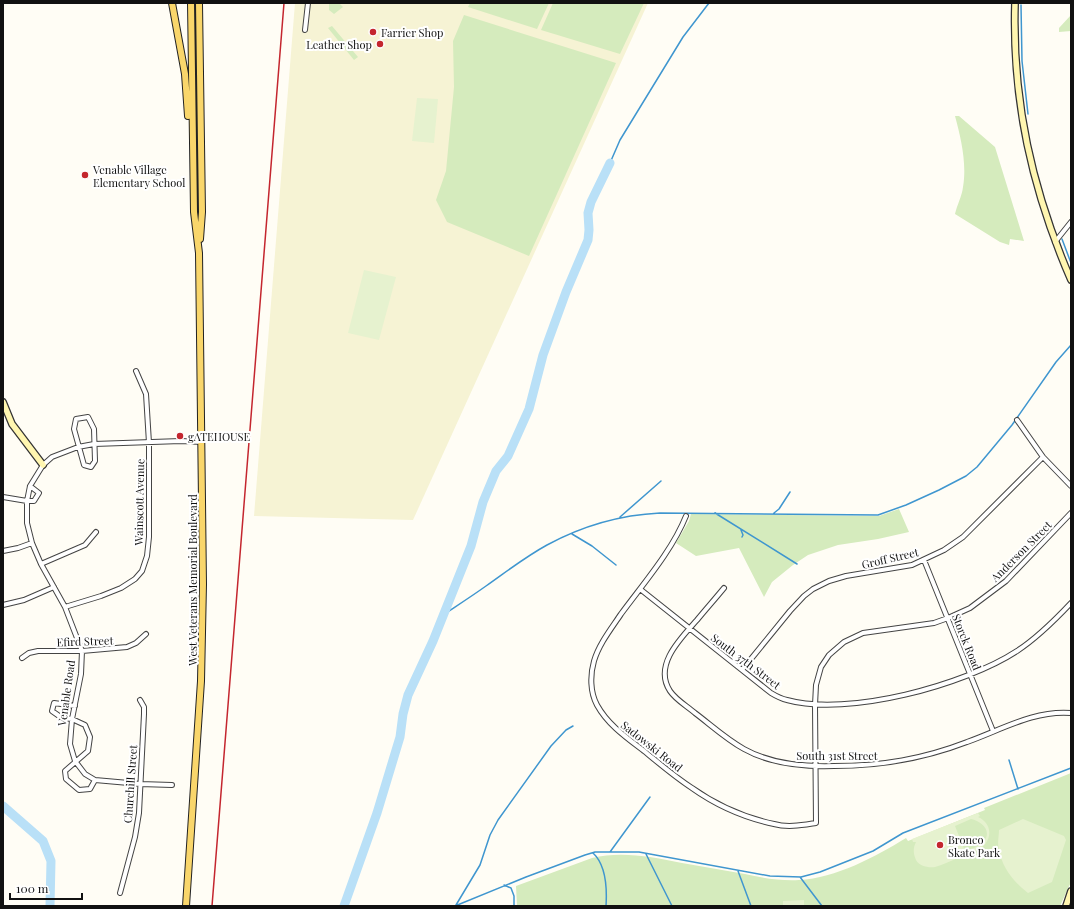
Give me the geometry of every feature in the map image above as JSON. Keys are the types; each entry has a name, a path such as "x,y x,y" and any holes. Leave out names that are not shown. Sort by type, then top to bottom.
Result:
{"main road":[{"path":"172,3 184,74 192,156"},
{"name":"West Veterans Memorial Boulevard","path":"191,3 192,156 194,212 199,253"},
{"name":"West Veterans Memorial Boulevard","path":"186,906 201,681 203,584 199,253 202,212 199,3"}],"street":[{"path":"305,30 308,3"},
{"path":"1015,3 1014,27 1016,71 1023,122 1033,173 1055,242 1071,280"},
{"path":"1055,242 1071,222"},
{"name":"Wainscott Avenue","path":"65,607 101,596 121,588 136,579 142,571 147,556 149,537 149,443 146,394 136,371"},
{"path":"3,402 12,424 43,465"},
{"path":"88,416 94,429 94,444 95,461 91,467 84,465 74,429 76,419 88,416"},
{"path":"1017,420 1043,457 1071,486"},
{"name":"Venable Road","path":"95,780 85,774 75,762 70,744 74,706 81,674 82,651 65,607 41,564 32,543 27,523 26,501 30,486 43,465 52,457 78,447 94,444 202,442"},
{"name":"Groff Street","path":"742,670 790,611 813,589 829,581 841,578 912,565 944,550 962,537 1043,457"},
{"path":"3,497 34,501 39,493 30,486"},
{"name":"Anderson Street","path":"816,823 816,685 821,668 830,655 844,642 863,633 934,623 970,608 1006,581 1071,513"},
{"name":"Sadowski Road","path":"686,516 668,550 604,640 594,661 592,672 593,696 597,705 614,728 693,789 718,804 760,821 776,825 796,826 816,823"},
{"path":"41,564 85,545 96,532"},
{"path":"3,551 32,543"},
{"name":"Storck Road","path":"924,560 993,731"},
{"path":"3,605 24,600 54,587"},
{"name":"South 31st Street","path":"724,588 676,646 666,664 665,673 670,691 722,734 744,749 778,762 815,766 859,766 896,762 916,758 967,742 1036,716 1060,712 1071,713"},
{"name":"South 37th Street","path":"640,589 771,693 786,700 815,705 852,704 876,700 917,692 971,675 999,662 1026,645 1071,603"},
{"name":"Efird Street","path":"22,658 29,653 38,651 82,651 127,647 136,643 146,634"},
{"name":"Churchill Street","path":"120,893 135,837 139,813 144,714 144,707 140,700"},
{"path":"74,706 54,703 52,711 62,718 72,719 85,724 90,737 88,751 65,771 66,779 79,790 90,789 95,780 140,784 172,784"},
{"path":"1066,906 1071,891"}],"shaded area":[{"path":"295,3 648,3 413,520 254,516"}],"green space":[{"path":"329,3 339,3 343,7 334,14 329,10"},
{"path":"470,3 549,3 537,29 468,7"},
{"path":"553,3 644,3 620,54 541,30"},
{"path":"464,15 616,63 529,256 447,222 436,200 446,171 454,87 453,41"},
{"path":"1071,15 1071,31 1059,32 1059,28"},
{"path":"332,26 358,57 354,60 328,28"},
{"path":"417,98 438,99 434,143 412,141"},
{"path":"955,116 959,116 995,147 1024,241 1010,239 1009,245 1000,242 955,214 964,178 964,160"},
{"path":"364,270 396,277 379,340 348,333"},
{"path":"899,509 909,532 878,539 838,545 808,555 772,582 764,597 739,548 696,556 676,543 689,521 691,514 879,516"},
{"path":"1071,773 1071,882 1060,906 517,906 516,886 592,858 603,856 626,855 648,857 779,880 799,880 827,875 841,871 868,859 906,838 908,841"},
{"name":"Bronco Skate Park","path":"978,813 980,816 978,817 986,823 989,831 988,840 981,848 935,867 924,866 917,862 914,853 916,842 913,842 912,839","holes":["971,819 975,820 985,828 987,834 986,838 979,845 965,851 955,826"]},
{"path":"1023,819 1064,836 1066,840 1052,882 1028,893 1009,874 1000,856 998,844 999,830"},
{"path":"804,900 804,906 783,906 783,901"}],"waterway":[{"path":"610,163 620,140 683,37 709,3"},
{"path":"1021,5 1022,61 1028,114"},
{"path":"344,906 377,813 400,737 403,714 408,695 433,641 471,546 483,502 496,471 508,456 529,409 543,355 566,292 588,240 588,213 591,202 610,163"},
{"path":"1062,239 1071,263"},
{"path":"443,615 547,545 574,532 616,519 660,513 878,515 906,505 966,476 977,467 1012,425 1056,362 1071,345"},
{"path":"620,517 661,481"},
{"path":"774,513 779,509 790,492"},
{"path":"715,513 797,564"},
{"path":"741,530 743,535 742,537"},
{"path":"572,534 592,546 616,565"},
{"path":"456,905 480,865 490,835 498,820 551,746 566,730 573,726"},
{"path":"1009,760 1018,789"},
{"path":"455,906 526,877 595,852 639,852 770,876 801,877 820,872 873,851 903,833 1071,768"},
{"path":"610,852 650,797"},
{"path":"3,806 43,841 51,861 50,906"},
{"path":"593,853 601,864 605,878 606,906"},
{"path":"646,854 672,906"},
{"path":"738,871 751,906"},
{"path":"800,877 822,906"},
{"path":"504,885 511,888 514,896 514,906"}],"railway":[{"path":"212,906 284,3"}],"place":[{"name":"Farrier Shop","path":"373,32"},
{"name":"Leather Shop","path":"380,44"},
{"name":"Venable Village Elementary School","path":"85,175"},
{"name":"gATEHOUSE","path":"180,436"},
{"name":"Bronco Skate Park","path":"940,845"}]}
